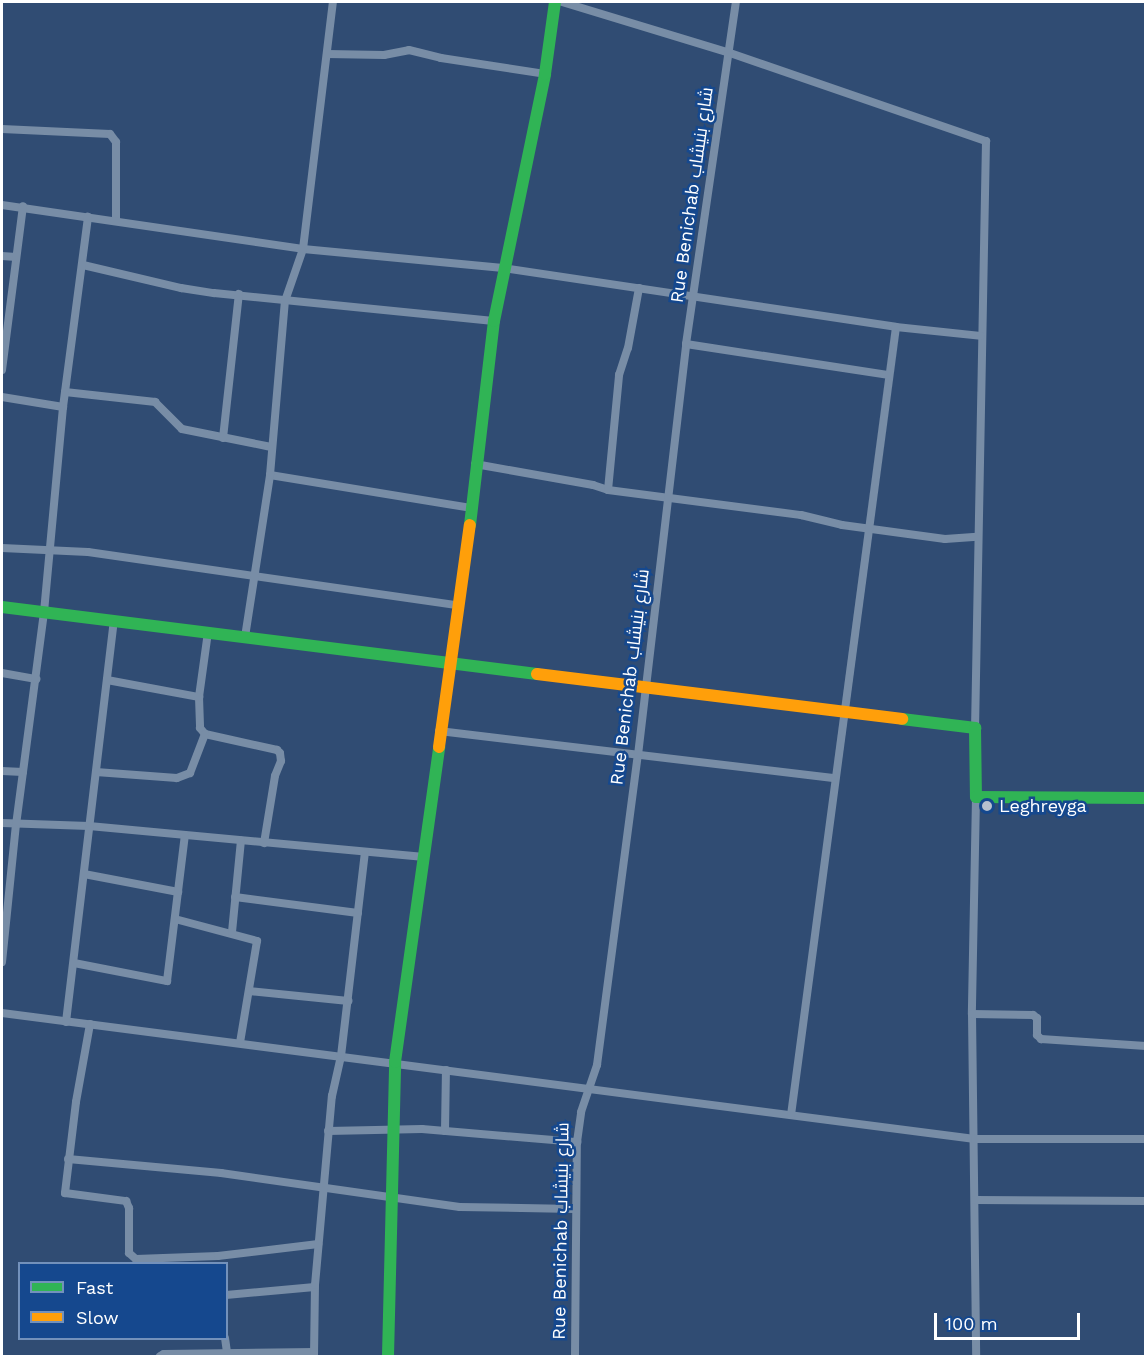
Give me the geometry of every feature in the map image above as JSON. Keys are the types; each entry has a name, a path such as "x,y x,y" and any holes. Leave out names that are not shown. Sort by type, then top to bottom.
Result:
{"street":[{"path":"245,637 270,475 285,301 303,249 333,2"},
{"path":"388,1356 395,1130 394,1062 448,662 472,508 475,465 494,321 503,268 545,74 555,2"},
{"path":"562,2 730,53 986,141 977,537 972,1014 976,1356"},
{"name":"Rue Benichab شارع بنيشاب","path":"575,1356 574,1209 577,1142 581,1112 597,1065 638,754 686,344 711,158 730,53 736,2"},
{"path":"327,54 384,56 409,50 441,58 545,74"},
{"path":"2,129 110,134 116,142 116,221"},
{"path":"2,205 23,206 303,249 503,268 896,327 981,336"},
{"path":"2,370 23,206"},
{"path":"2,962 16,825 44,612 63,407 88,217"},
{"path":"2,256 16,257"},
{"path":"83,265 181,288 285,301 494,321"},
{"path":"608,490 619,375 628,348 639,288"},
{"path":"223,438 239,294"},
{"path":"791,1115 896,327"},
{"path":"686,344 888,375"},
{"path":"65,392 155,402 182,429 271,447"},
{"path":"2,397 63,407"},
{"path":"475,465 593,485 608,490 801,515 842,525 945,539 977,537"},
{"path":"270,475 472,508"},
{"path":"2,548 88,552 458,605"},
{"path":"2,607 975,728"},
{"path":"66,1022 114,621"},
{"path":"208,632 199,697 198,725 205,734 277,750 280,753 281,761 275,776 264,843"},
{"path":"2,673 36,679"},
{"path":"107,681 138,684 199,697"},
{"path":"439,731 836,778"},
{"path":"96,772 177,778 190,773 205,734"},
{"path":"2,771 23,772"},
{"path":"976,797 1146,798"},
{"path":"2,823 89,826 422,857"},
{"path":"74,963 167,981 185,835"},
{"path":"232,932 240,840"},
{"path":"160,1356 164,1354 226,1353 314,1354 315,1287 328,1131 349,1001 365,852"},
{"path":"84,874 178,892"},
{"path":"234,897 358,914"},
{"path":"175,919 232,932 256,941 240,1043"},
{"path":"249,992 349,1001"},
{"path":"2,1013 975,1139 1146,1139"},
{"path":"972,1014 1034,1015 1037,1018 1036,1035 1041,1039 1146,1046"},
{"path":"90,1024 64,1190 66,1194 123,1199 128,1204 129,1253 134,1261 218,1256 318,1244"},
{"path":"445,1131 446,1070"},
{"path":"328,1131 445,1131 577,1142"},
{"path":"68,1159 221,1173 460,1207 574,1209"},
{"path":"975,1200 1146,1201"},
{"path":"228,1295 315,1287"},
{"path":"225,1340 226,1353"}],"traffic: fast":[{"path":"470,525 494,321 545,74 555,2"},
{"path":"2,607 537,674"},
{"path":"902,719 975,728 976,797 1146,798"},
{"path":"388,1356 395,1062 439,747"}],"traffic: slow":[{"path":"439,747 470,525"},
{"path":"537,674 902,719"}],"place":[{"name":"Leghreyga","path":"987,806"}]}
